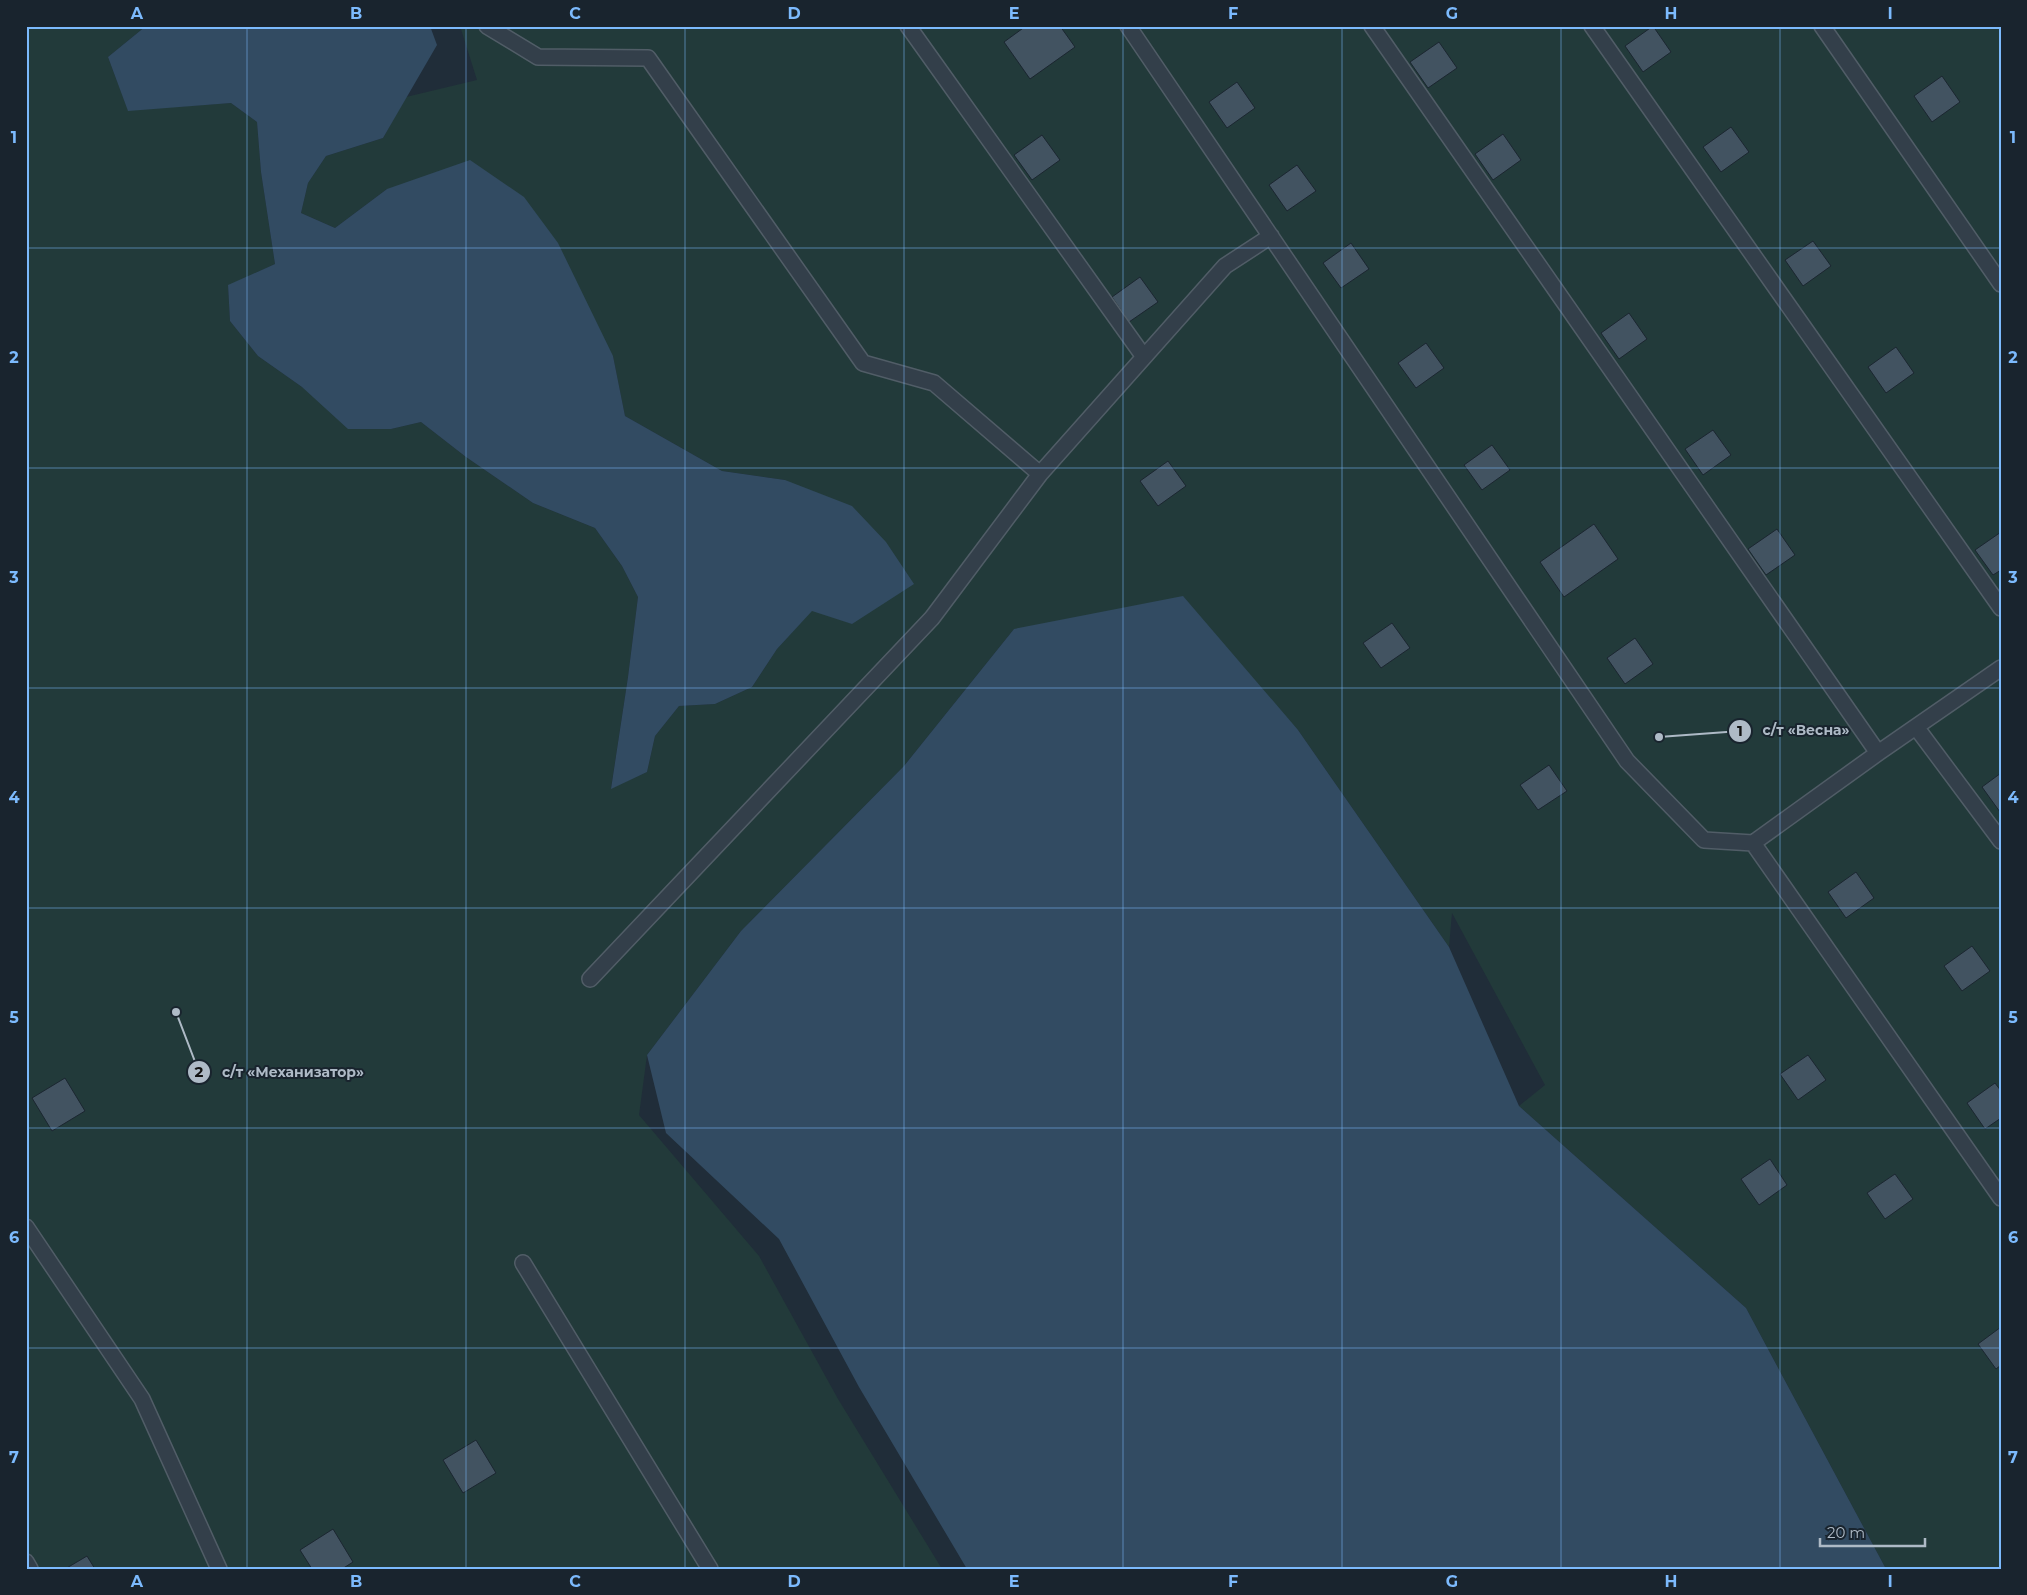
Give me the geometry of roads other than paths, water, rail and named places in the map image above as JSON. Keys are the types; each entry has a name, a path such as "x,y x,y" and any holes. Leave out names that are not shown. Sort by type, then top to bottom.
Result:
{"lane":[{"path":"487,26 538,56 648,58 863,363 934,383 1040,474"},
{"path":"908,26 1144,358"},
{"path":"1128,26 1627,761 1704,840 1754,843 1916,726 2001,668"},
{"path":"1372,26 1878,753"},
{"path":"1592,26 2001,608"},
{"path":"1822,26 2001,284"},
{"path":"590,979 932,618 1040,474 1225,266 1271,236"},
{"path":"1916,726 2001,841"},
{"path":"1754,843 2001,1198"},
{"path":"26,1227 142,1399 219,1569"},
{"path":"524,1263 710,1569"},
{"path":"26,1562 30,1569"}],"water":[{"path":"146,26 430,26 437,45 383,138 326,156 308,183 301,213 335,228 387,189 470,160 524,197 558,243 613,356 625,416 722,471 785,480 852,506 886,542 914,584 852,624 812,611 777,649 752,687 715,704 679,706 655,736 647,772 611,789 638,597 622,566 595,528 533,503 466,457 421,422 391,429 348,429 302,387 258,356 230,321 228,285 275,264 261,172 257,122 231,103 128,111 108,57"},
{"path":"1183,596 1298,730 1449,947 1519,1106 1746,1308 1886,1569 967,1569 859,1387 779,1239 666,1133 647,1055 741,931 904,766 1014,629"}],"place":[{"name":"с/т «Весна»","path":"1659,737"},
{"name":"с/т «Механизатор»","path":"176,1012"}]}
